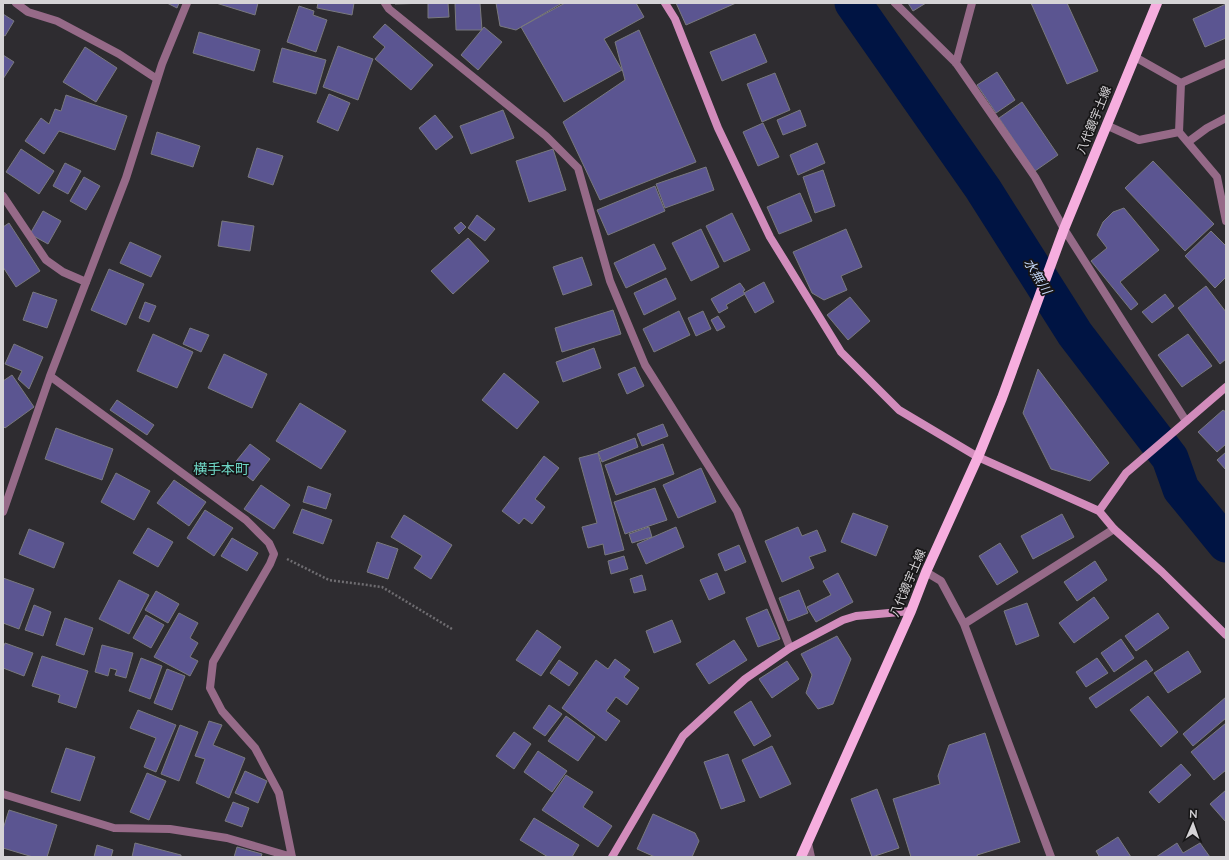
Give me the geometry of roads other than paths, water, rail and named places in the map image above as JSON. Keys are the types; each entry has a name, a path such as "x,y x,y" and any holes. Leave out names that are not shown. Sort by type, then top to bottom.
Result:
{"main road":[{"name":"八代鏡宇土線","path":"802,857 912,611 926,572 978,457 1002,398 1064,229 1157,3"}],"street":[{"path":"16,3 28,12 57,21 119,54 157,79"},
{"path":"3,512 50,376 126,178 162,64 187,3"},
{"path":"385,3 389,10 546,136 578,168 610,281 645,365 737,511 790,648"},
{"path":"665,3 674,19 718,128 770,237 840,352 900,410 978,457 1099,511 1114,529 1162,572 1226,635"},
{"path":"895,3 956,63 1035,177 1064,229 1186,421"},
{"path":"956,63 972,3"},
{"path":"1135,57 1181,83"},
{"path":"1181,83 1226,63"},
{"path":"1181,83 1179,132 1217,177 1226,221"},
{"path":"1188,142 1207,128 1226,118"},
{"path":"1106,125 1139,140 1179,132"},
{"path":"3,196 46,260 63,272 86,282"},
{"path":"3,794 114,828 170,829 227,838 292,857 279,793 255,748 222,711 210,688 213,662 270,564 274,554 269,543 246,520 50,376"},
{"path":"1099,511 1126,473 1226,386"},
{"path":"964,624 1114,529"},
{"path":"926,572 941,581 964,624 1051,857"},
{"path":"612,857 684,736 745,679 790,648 843,620 856,616 912,611"},
{"path":"808,843 811,857"}],"waterway":[{"name":"水無川","path":"853,3 983,189 1075,334 1170,458 1181,489 1226,544"}],"district":[{"name":"横手本町","path":"221,469"}]}
